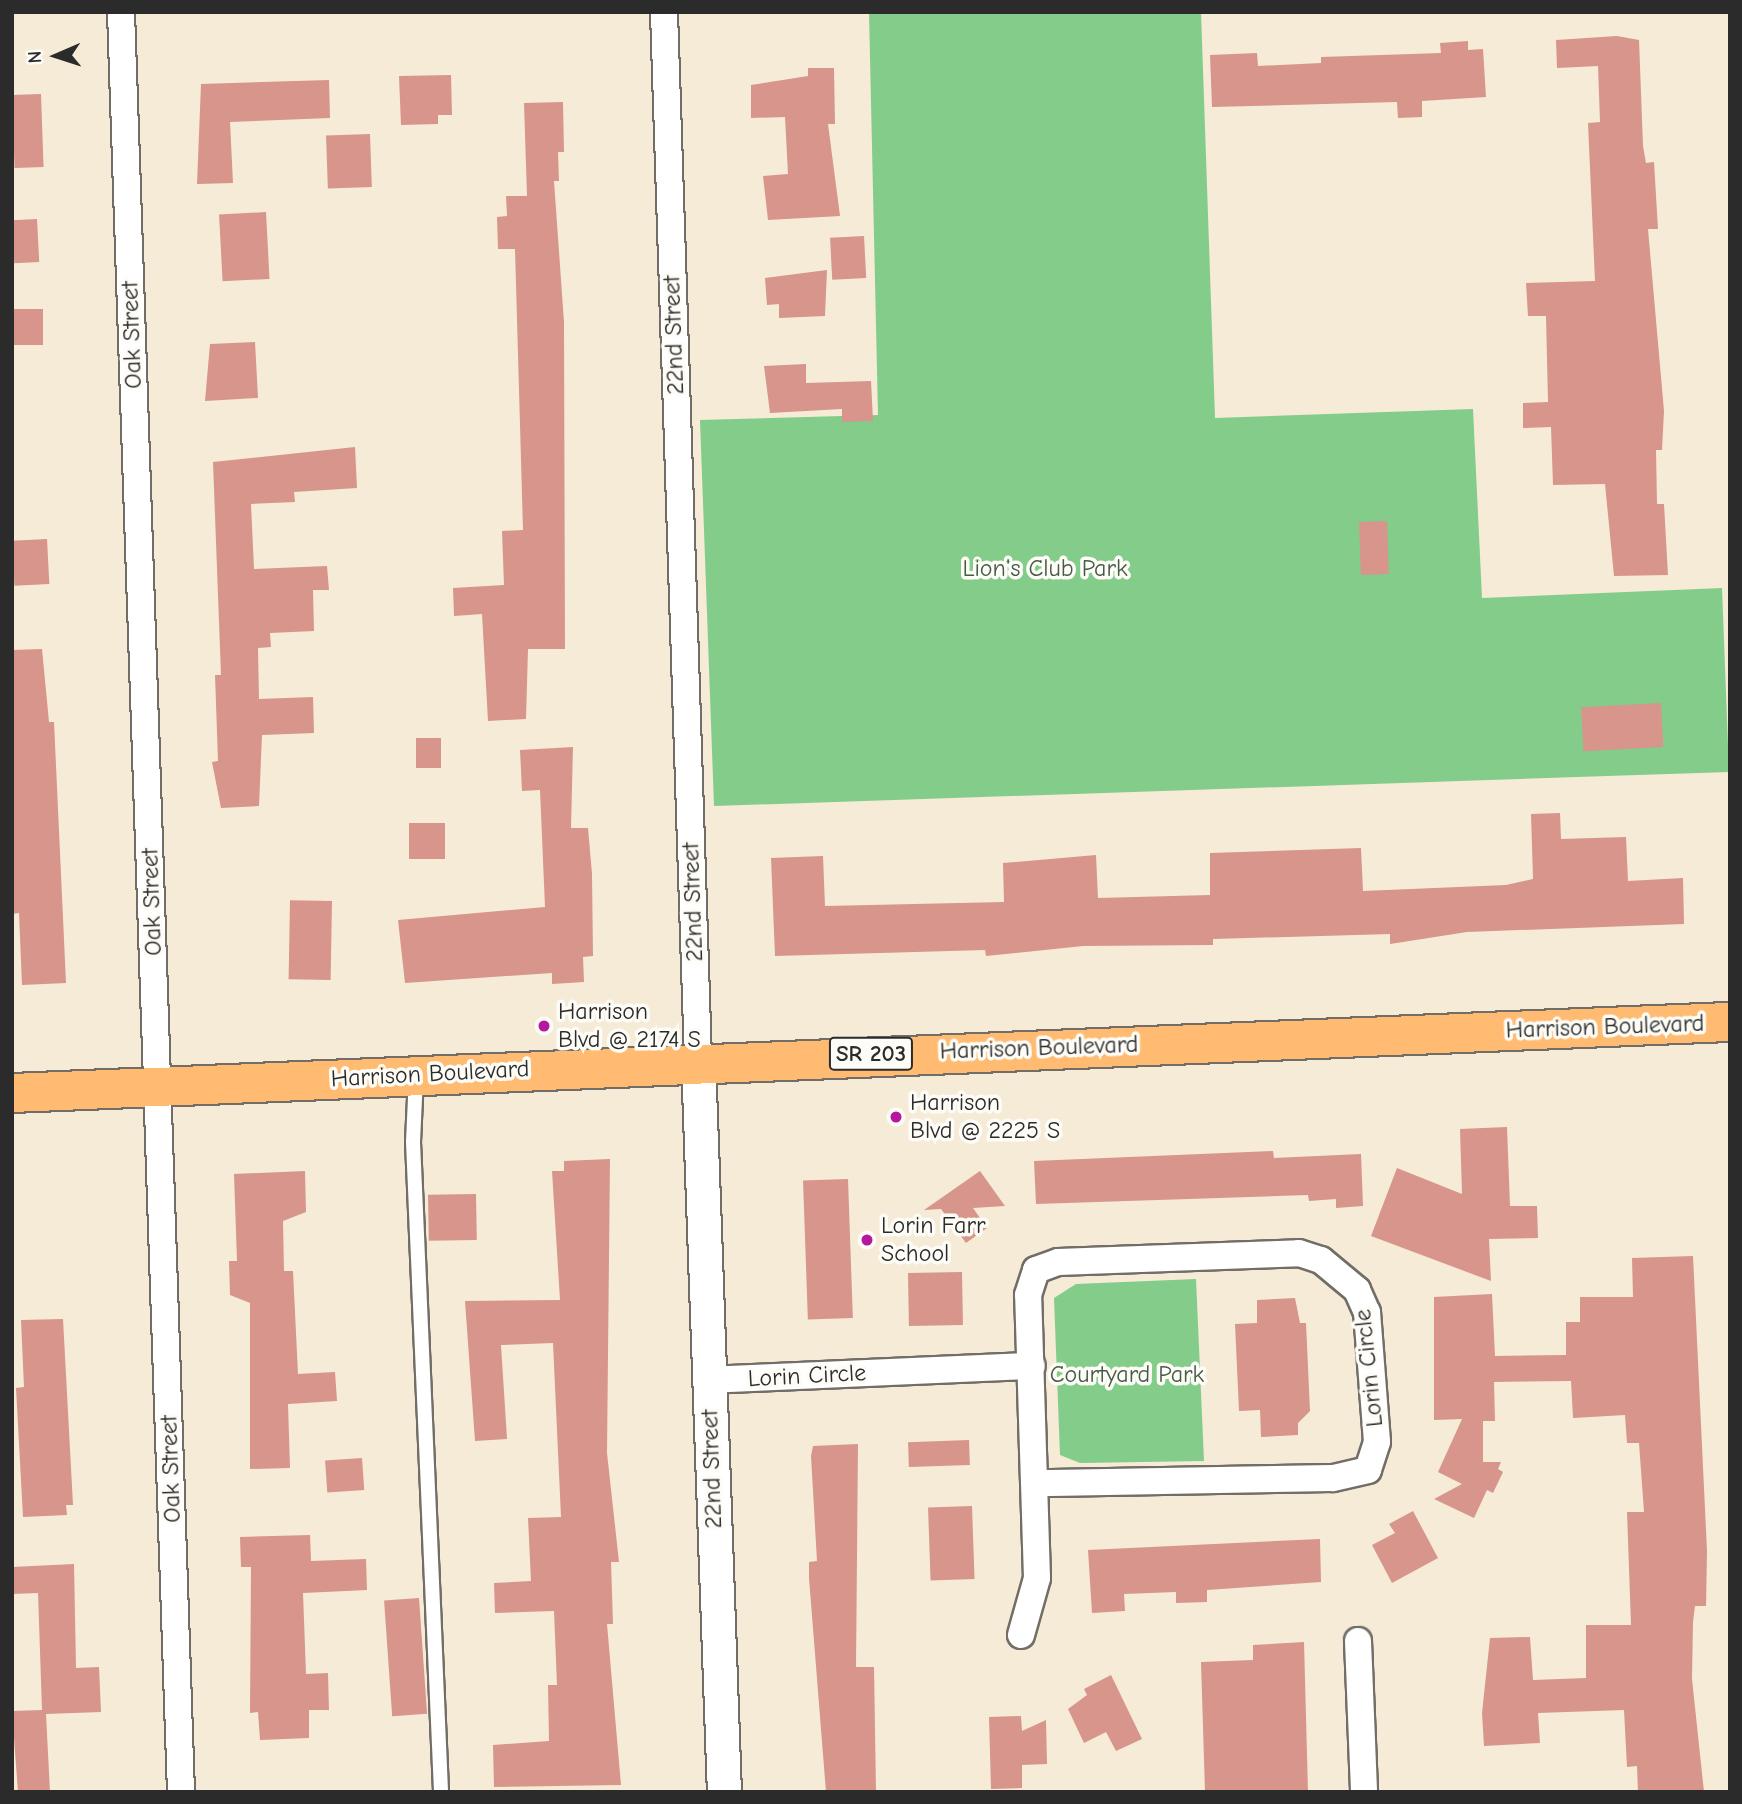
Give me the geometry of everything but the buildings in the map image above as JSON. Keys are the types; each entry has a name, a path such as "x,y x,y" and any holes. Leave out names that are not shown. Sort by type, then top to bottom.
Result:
{"main road":[{"name":"Harrison Boulevard","path":"12,1093 698,1060 1730,1022"}],"street":[{"name":"Oak Street","path":"121,12 181,1792"},
{"name":"22nd Street","path":"664,12 708,1380 724,1792"},
{"name":"Lorin Circle","path":"1300,1253 1321,1260 1357,1290 1367,1312 1377,1442 1368,1470 1332,1478 1035,1483 1029,1287 1046,1264 1300,1253"},
{"name":"Lorin Circle","path":"708,1380 1032,1366"},
{"path":"1021,1635 1037,1578 1035,1483"},
{"path":"1358,1641 1364,1792"}],"lane":[{"path":"416,1075 413,1142 441,1792"}],"green space":[{"name":"Lion's Club Park","path":"869,12 1201,12 1215,418 1473,409 1482,598 1722,588 1729,772 714,806 700,420 878,415"},
{"name":"Courtyard Park","path":"1196,1279 1204,1461 1080,1463 1060,1455 1054,1298 1076,1284"}],"place":[{"name":"Harrison Blvd @ 2174 S","path":"544,1026"},
{"name":"Harrison Blvd @ 2225 S","path":"896,1117"},
{"name":"Lorin Farr School","path":"867,1240"}]}
